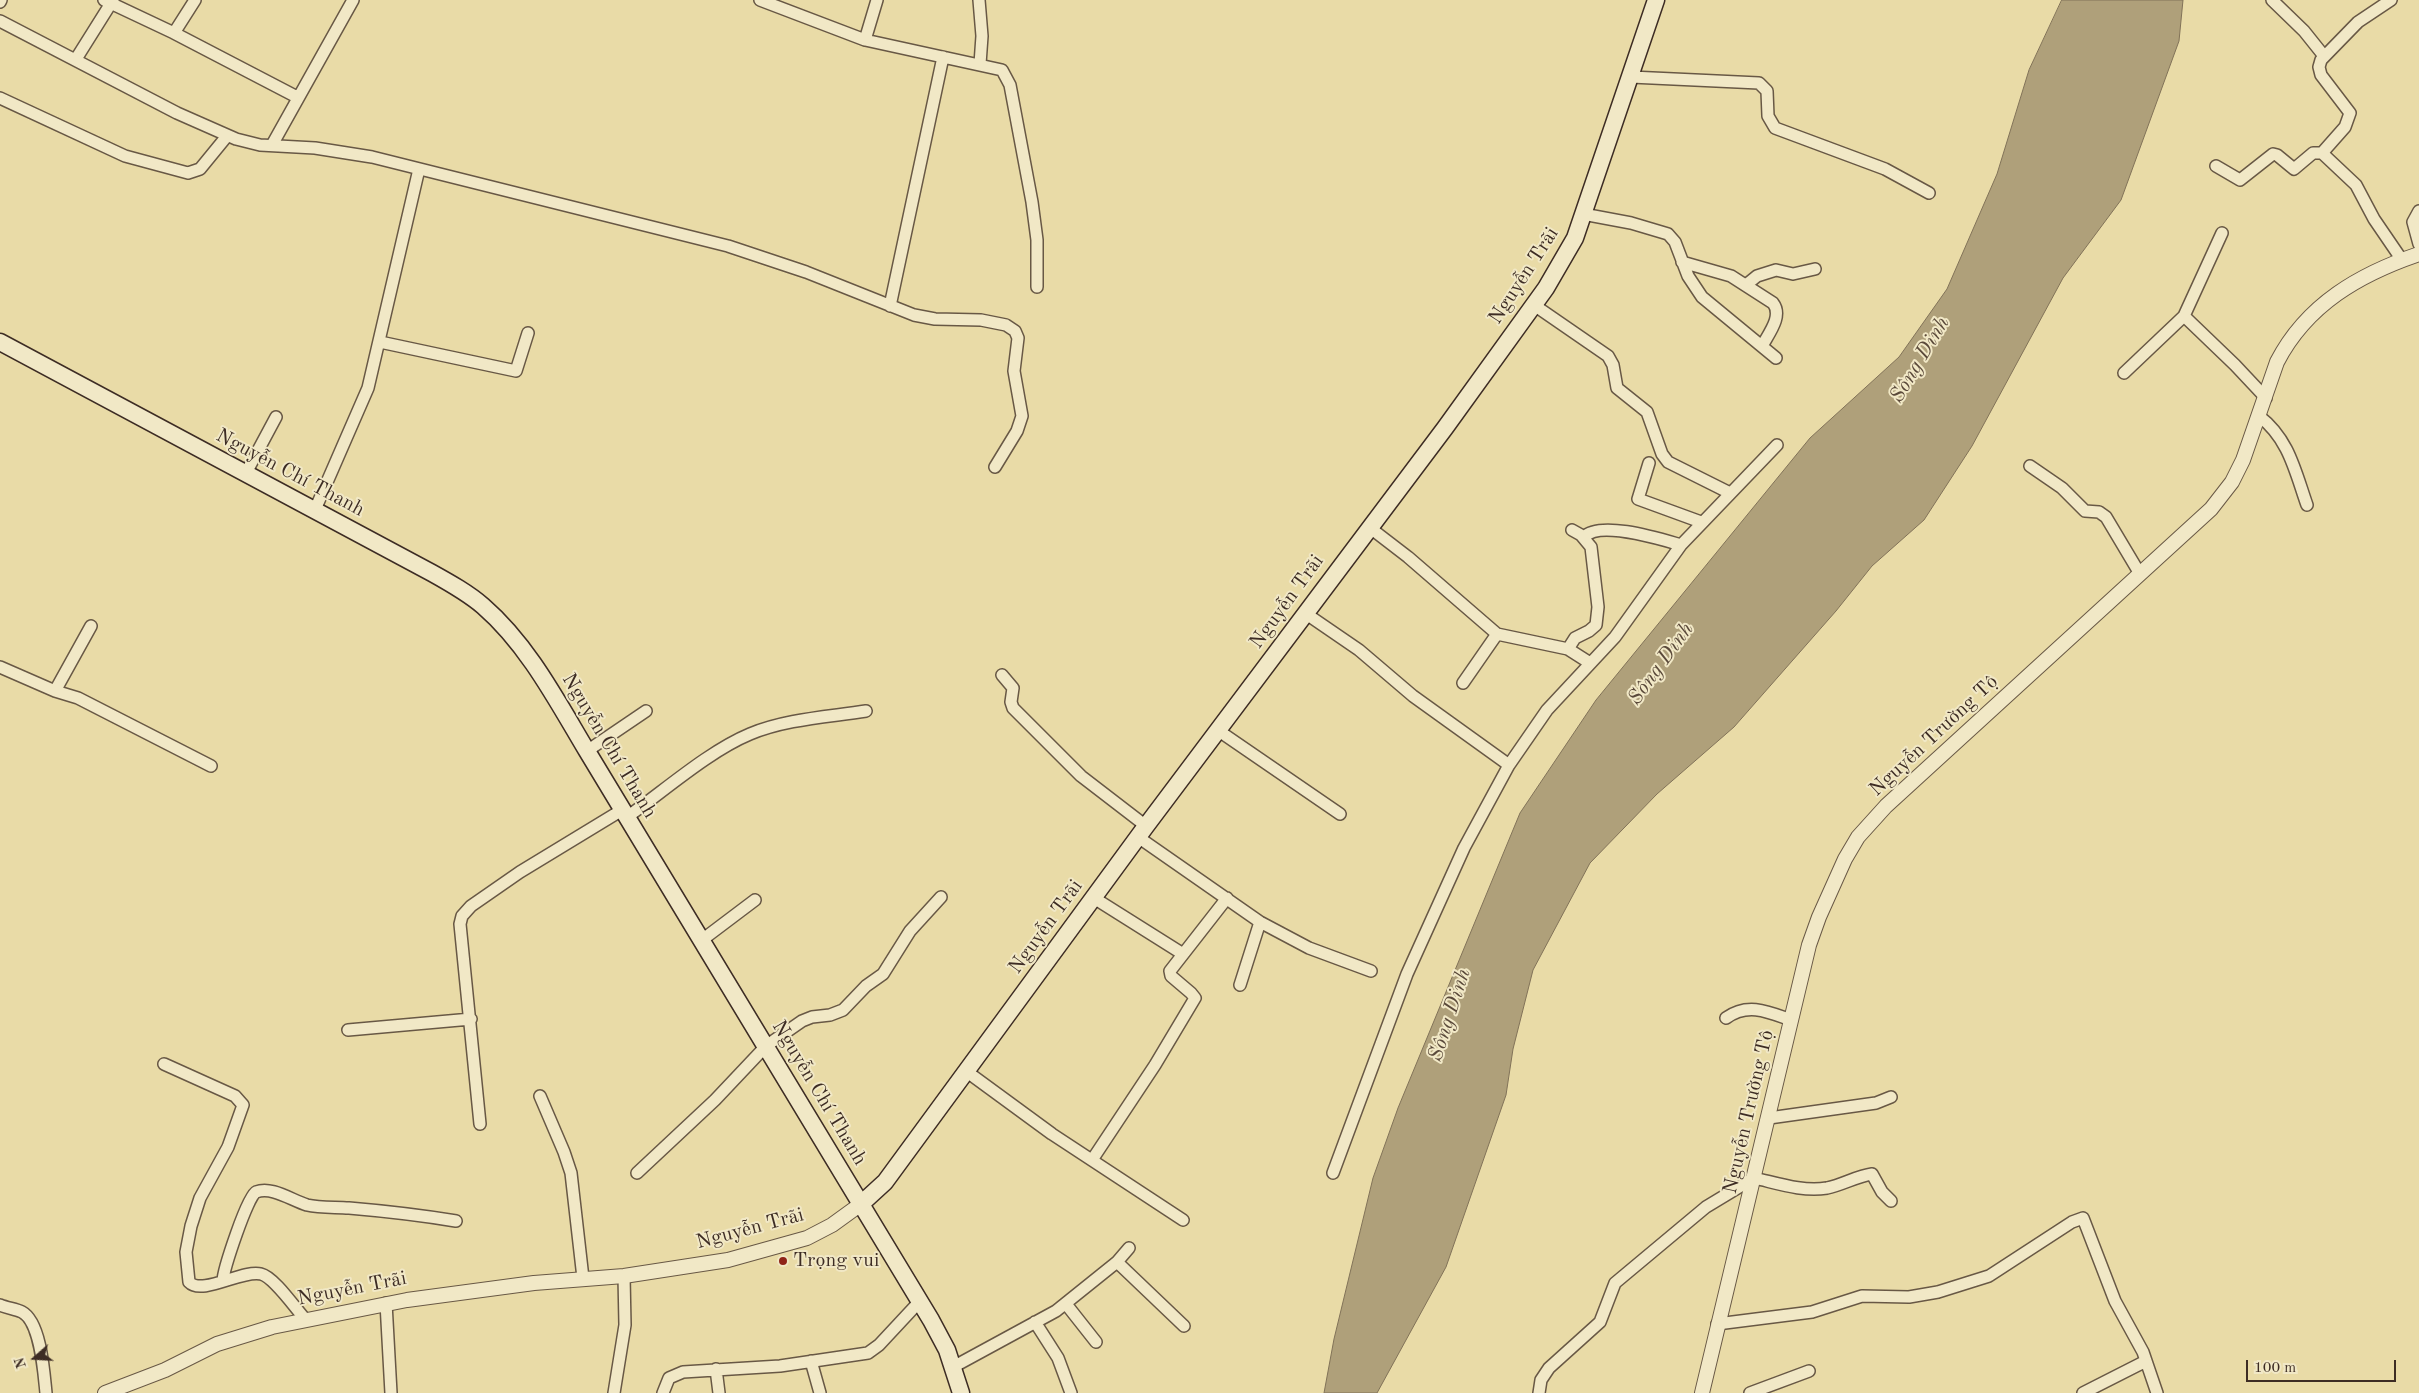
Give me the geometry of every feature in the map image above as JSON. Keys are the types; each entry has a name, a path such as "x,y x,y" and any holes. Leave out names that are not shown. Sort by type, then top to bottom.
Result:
{"main road":[{"name":"Nguyễn Trãi","path":"861,1204 885,1182 1142,832 1445,428 1565,259 1575,238 1656,0"},
{"name":"Nguyễn Chí Thanh","path":"0,342 246,473 314,512 414,563 482,605 524,650 625,813 940,1335 961,1393"}],"street":[{"path":"174,33 195,0"},
{"path":"272,145 297,97 353,0"},
{"path":"760,0 865,40 1002,70 1010,85 1032,202 1036,240 1037,287"},
{"path":"865,40 876,0"},
{"path":"979,0 982,36 980,64"},
{"path":"2272,0 2304,31 2324,56"},
{"path":"2322,153 2344,128 2350,113 2321,75 2320,64 2324,56 2358,22 2391,0"},
{"path":"76,59 109,1 297,97"},
{"path":"0,21 177,113 227,136 250,143 345,152 419,169 728,246 806,272 890,306 925,317 996,323 1014,331 1018,343 1014,371 1022,416 1017,431 995,468"},
{"path":"890,306 943,57"},
{"path":"1631,77 1759,83 1767,91 1768,116 1775,128 1885,169 1929,193"},
{"path":"0,98 124,156 188,173 200,169 227,136"},
{"path":"2216,166 2240,180 2272,154 2277,155 2294,169 2313,152 2322,153 2356,184 2374,219 2402,260"},
{"path":"314,512 359,413 380,342 419,169"},
{"path":"2419,211 2413,222 2419,244"},
{"path":"1583,214 1663,231 1675,242 1694,288 1702,297 1776,358"},
{"path":"2124,373 2184,316 2222,234"},
{"name":"Nguyễn Trường Tộ","path":"1702,1393 1791,1020 1818,917 1845,860 1870,822 2200,521 2220,498 2239,470 2266,398 2270,380 2285,347 2309,316 2349,285 2419,254"},
{"path":"1682,262 1731,276 1777,308 1777,316 1762,346"},
{"path":"1746,285 1757,276 1776,270 1793,274 1815,269"},
{"path":"1534,304 1608,356 1613,365 1617,388 1647,412 1664,458 1682,470 1730,493"},
{"path":"2184,316 2266,398"},
{"path":"380,342 516,370 528,333"},
{"path":"2259,416 2274,427 2286,448 2307,505"},
{"path":"246,473 276,417"},
{"path":"1333,1173 1407,974 1464,848 1509,765 1547,710 1615,637 1681,545 1777,444"},
{"path":"1649,463 1638,499 1701,522"},
{"path":"2030,466 2062,488 2085,511 2099,512 2106,517 2140,574"},
{"path":"1369,527 1408,557 1497,634 1568,649 1590,663"},
{"path":"1568,649 1575,638 1594,628 1598,617 1592,551 1584,537 1572,530"},
{"path":"1584,537 1595,531 1628,532 1681,545"},
{"path":"1306,613 1359,650 1413,696 1509,765"},
{"path":"55,691 90,626"},
{"path":"1463,683 1497,634"},
{"path":"0,667 55,691 78,698 211,766"},
{"path":"1002,675 1013,688 1011,702 1013,708 1080,776 1142,832 1226,898 1260,922 1309,948 1371,971"},
{"path":"587,751 646,711"},
{"path":"480,1124 460,924 465,911 520,872 625,813 722,749 751,734 778,726 866,711"},
{"path":"1219,731 1340,814"},
{"path":"637,1173 715,1100 766,1046 802,1021 812,1017 830,1016 843,1010 866,986 883,974 910,931 941,897"},
{"path":"1094,898 1183,954"},
{"path":"1092,1160 1155,1064 1195,998 1191,992 1171,976 1170,971 1226,898"},
{"path":"702,940 755,900"},
{"path":"1240,985 1260,922"},
{"path":"1726,1018 1748,1009 1760,1008 1791,1020"},
{"path":"348,1030 471,1019"},
{"path":"164,1064 235,1096 243,1105 220,1165 200,1198 191,1226 186,1252 188,1282 200,1286 261,1274 271,1280 305,1319"},
{"path":"966,1070 1052,1134 1184,1220"},
{"path":"540,1096 564,1152 570,1173 582,1278"},
{"path":"1769,1118 1876,1103 1890,1097"},
{"path":"1539,1393 1542,1380 1549,1368 1600,1322 1615,1283 1706,1207 1754,1178 1813,1189 1835,1186 1872,1174 1882,1192 1891,1201"},
{"path":"223,1281 223,1273 232,1246 241,1226 250,1197 255,1192 274,1192 308,1205 456,1221"},
{"name":"Nguyễn Trãi","path":"105,1393 165,1370 217,1344 305,1319 386,1303 534,1283 624,1276 703,1265 788,1245 825,1230 861,1204"},
{"path":"1717,1324 1756,1321 1812,1312 1862,1296 1909,1297 1938,1292 1988,1276 2072,1222 2083,1218 2115,1301 2146,1361 2157,1393"},
{"path":"953,1367 1066,1304 1117,1262 1129,1248"},
{"path":"1117,1262 1184,1326"},
{"path":"614,1393 625,1325 624,1276"},
{"path":"663,1393 669,1378 677,1373 780,1366 861,1354 874,1349 920,1301"},
{"path":"386,1303 391,1393"},
{"path":"1066,1304 1096,1342"},
{"path":"0,1305 23,1312 29,1318 44,1362 46,1393"},
{"path":"1036,1322 1058,1358 1071,1393"},
{"path":"811,1361 820,1393"},
{"path":"2083,1393 2146,1361"},
{"path":"716,1369 719,1393"},
{"path":"1750,1393 1809,1371"}],"water":[{"name":"Sông Dinh","path":"2062,0 2183,0 2179,41 2121,200 2063,278 1972,446 1924,520 1872,566 1836,611 1734,727 1657,794 1590,863 1533,970 1513,1049 1506,1095 1446,1267 1377,1393 1324,1393 1334,1339 1373,1178 1398,1108 1520,813 1596,700 1810,438 1899,357 1947,289 1997,174 2029,70"}],"place":[{"name":"Trọng vui","path":"783,1261"}]}
